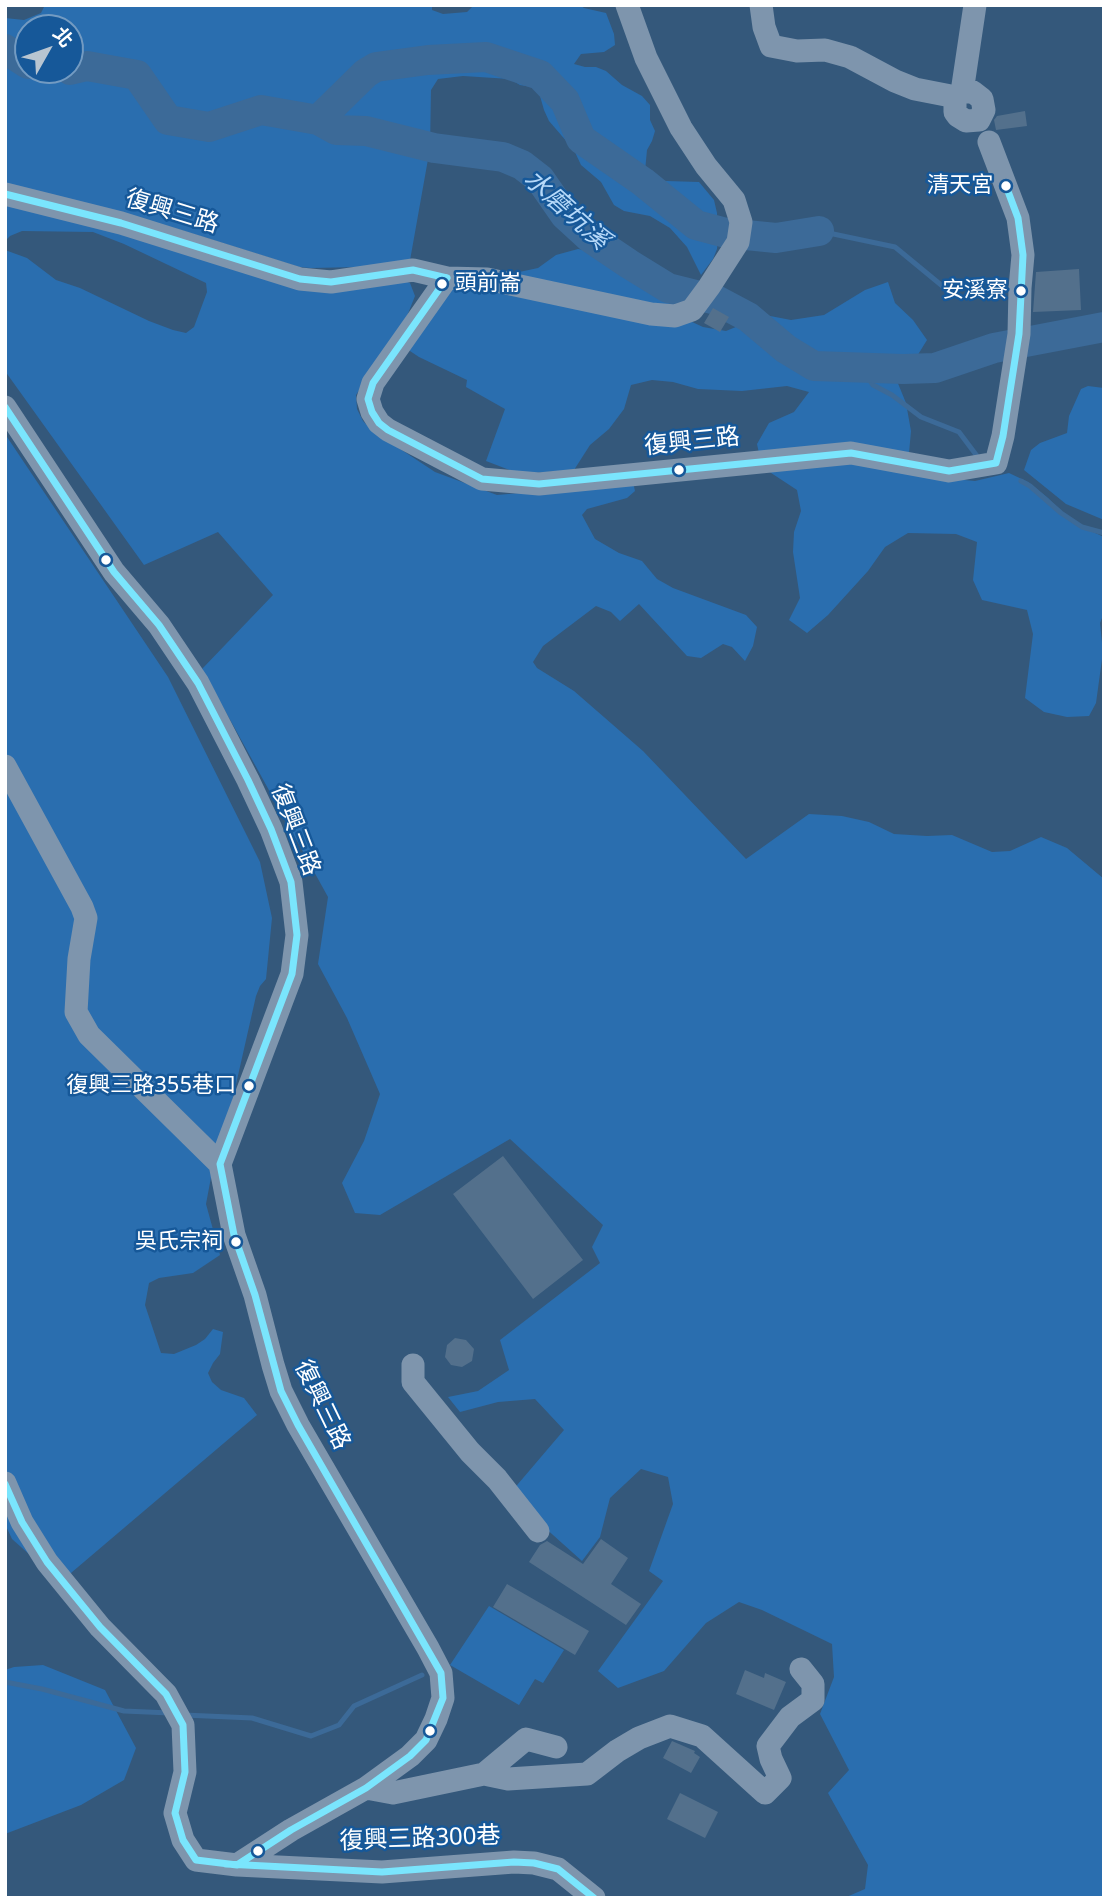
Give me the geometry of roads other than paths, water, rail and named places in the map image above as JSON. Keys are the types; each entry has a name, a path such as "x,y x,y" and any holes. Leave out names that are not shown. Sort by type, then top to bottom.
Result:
{"street":[{"name":"復興三路","path":"5,194 121,223 300,279 331,282 413,270 447,278 488,279 651,314 675,316 692,310 703,296 740,232 734,200 706,166 681,128 646,58 627,5"},
{"path":"761,5 764,27 771,46 797,51 825,50 849,57 915,89 959,95 975,5"},
{"name":"復興三路","path":"447,278 373,383 368,399 379,423 388,430 482,479 539,484 851,453 949,471 996,463 1018,342 1023,255 1018,218 989,142"},
{"name":"復興三路","path":"5,407 114,572 159,625 198,683 271,829 291,882 297,935 292,974 220,1164 234,1235 255,1295 281,1391 441,1673 443,1698 426,1740 410,1756 366,1788 291,1830 237,1865"},
{"path":"5,766 86,918 79,958 76,1012 89,1035 220,1164"},
{"path":"413,1365 412,1382 470,1452 497,1479 538,1531"},
{"path":"5,1483 22,1522 47,1562 100,1627 166,1694 183,1725 185,1772 175,1813 183,1840 196,1860 237,1865"},
{"path":"366,1788 393,1793 484,1774 509,1779 587,1774 639,1738 670,1726 702,1737 765,1793 780,1778 768,1746 790,1717 813,1700 813,1684 801,1669"},
{"path":"484,1774 526,1739 556,1746"},
{"name":"復興三路300巷","path":"237,1865 382,1872 514,1861 558,1869 594,1898"}],"waterway":[{"name":"水磨坑溪","path":"5,49 14,55"},
{"path":"318,120 366,73 376,67 428,60 486,57 540,75 565,101 581,139 643,182 696,225 726,233 776,238 819,231"},
{"name":"水磨坑溪","path":"84,67 137,75 168,120 209,127 261,110 318,120 336,130 366,131 434,148 503,157 522,165 540,179 565,215 589,237 629,264 668,288 716,300 748,317 786,349 814,366 935,368 994,348 1104,327"},
{"path":"819,231 895,247 946,289 985,280"},
{"path":"861,368 873,385 892,395 921,417 959,432 977,456"},
{"path":"1021,481 1082,527 1104,533"},
{"path":"184,1715 252,1718 311,1736 339,1725 354,1706 422,1675"},
{"path":"5,1682 124,1711 170,1713"}],"place":[{"name":"清天宮","path":"1006,186"},
{"name":"頭前崙","path":"442,284"},
{"name":"安溪寮","path":"1021,291"},
{"name":"復興三路355巷口","path":"249,1086"},
{"name":"吳氏宗祠","path":"236,1242"}]}
